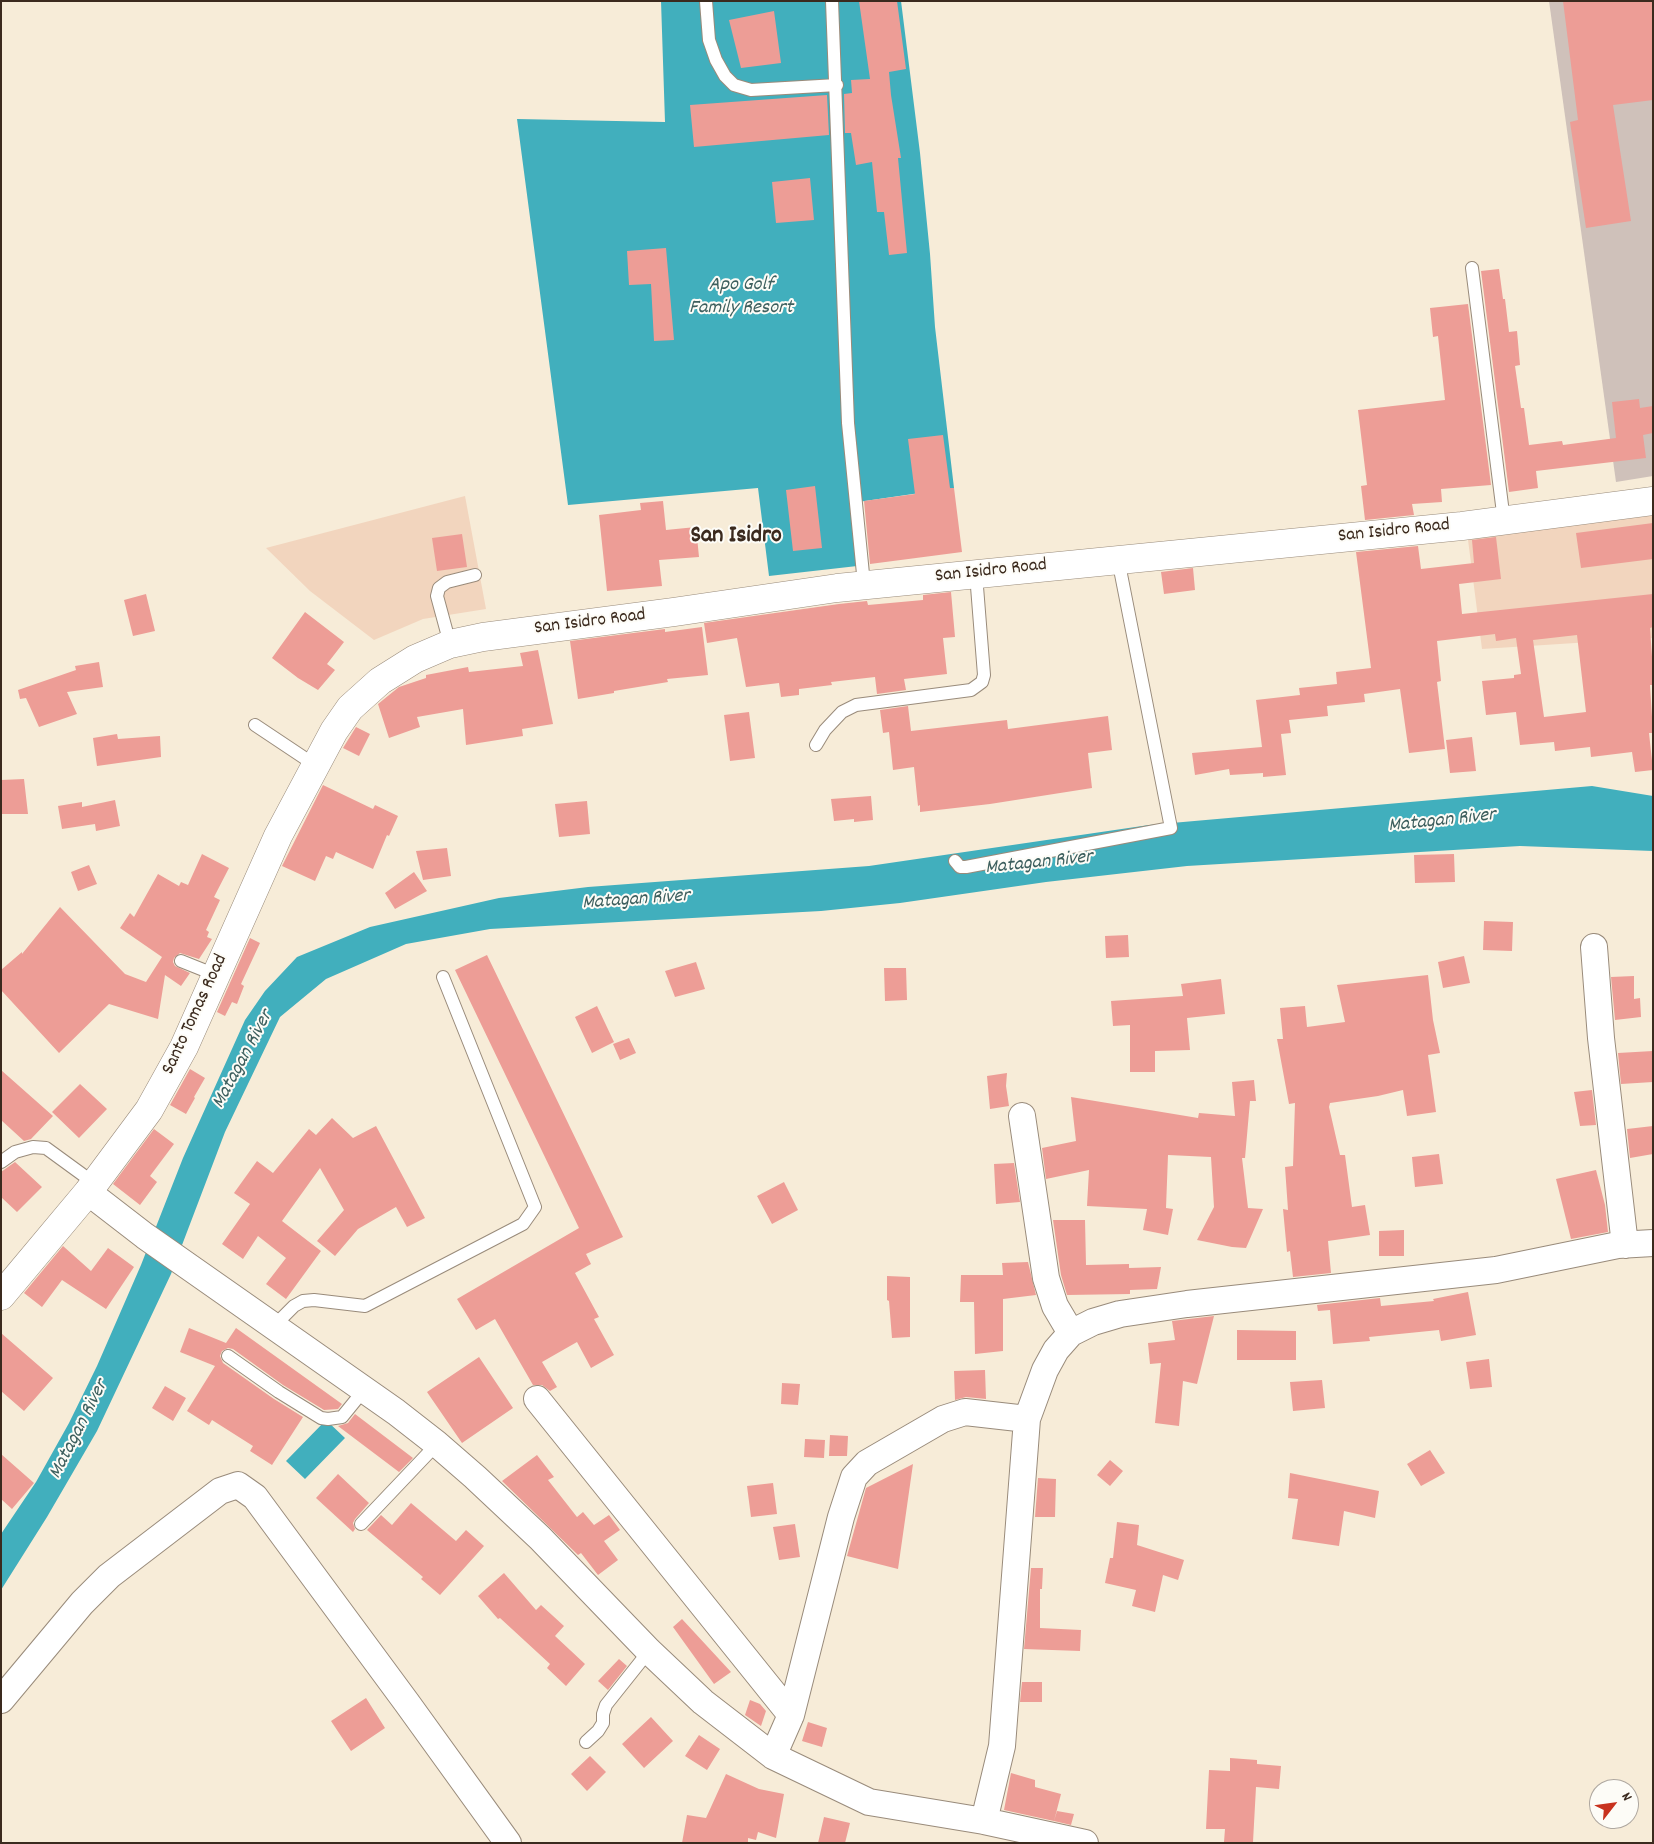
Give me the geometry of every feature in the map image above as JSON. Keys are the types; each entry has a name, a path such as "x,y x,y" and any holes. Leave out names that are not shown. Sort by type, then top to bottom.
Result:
{"street":[{"name":"San Isidro Road","path":"350,708 387,677 415,659 450,644 484,637 864,584 1504,521 1653,501"},
{"name":"Santo Tomas Road","path":"1,1296 91,1187 149,1110 184,1047 278,836 334,731 350,708"},
{"path":"1594,948 1601,1038 1625,1245"},
{"path":"1022,1116 1046,1278 1054,1306 1071,1334"},
{"path":"91,1187 145,1236 396,1412 437,1444 540,1538 649,1651 703,1702 773,1756 869,1802 984,1821 1085,1843"},
{"path":"984,1821 1002,1746 1027,1418 1045,1370 1056,1350 1071,1334 1093,1322 1120,1314 1187,1304 1496,1270 1625,1245 1653,1243"},
{"path":"537,1399 791,1715"},
{"path":"773,1756 791,1715 841,1517 854,1477 873,1459 943,1419 965,1412 1027,1418"},
{"path":"1,1700 82,1603 109,1576 220,1491 238,1485 255,1497 402,1695 508,1843"}],"lane":[{"path":"706,1 709,40 716,60 725,76 734,85 751,90 837,85"},
{"path":"832,1 837,85 848,423 864,584"},
{"path":"1472,268 1504,521"},
{"path":"955,861 960,867 966,867 1171,828 1118,559"},
{"path":"816,745 825,730 842,712 856,705 971,690 982,682 984,675 976,574"},
{"path":"450,644 437,596 439,588 447,582 475,576"},
{"path":"255,726 315,765"},
{"path":"181,961 216,975"},
{"path":"274,1326 294,1306 303,1300 365,1306 523,1224 535,1207 443,977"},
{"path":"1,1162 15,1152 33,1147 46,1148 91,1187"},
{"path":"228,1356 279,1392 321,1418 328,1419 342,1416 364,1390"},
{"path":"361,1524 437,1444"},
{"path":"586,1742 598,1731 603,1723 606,1705 649,1651"}],"shaded area":[{"path":"1549,1 1653,1 1653,476 1616,482"},
{"path":"465,496 486,609 423,619 374,640 310,591 266,548"},
{"path":"1653,503 1653,638 1482,649 1467,532"}],"water":[{"name":"Apo Golf Family Resort","path":"661,1 901,1 920,153 935,327 954,488 858,502 866,565 769,576 758,488 568,505 517,119 665,122"},
{"name":"Matagan River","path":"1592,786 1653,796 1653,851 1520,846 1187,866 1046,882 900,903 821,911 490,929 406,944 326,979 280,1017 225,1132 171,1274 97,1431 47,1517 1,1590 1,1534 36,1482 69,1423 97,1366 141,1265 183,1158 245,1020 265,991 297,957 370,927 499,898 588,887 869,866 1149,825"},
{"path":"326,1420 345,1438 305,1479 286,1461"}],"building":[{"path":"859,1 897,1 906,69 889,72 901,158 898,158 907,253 889,255 884,212 877,212 872,162 856,165 851,133 845,133 844,94 852,93 851,80 870,79"},
{"path":"1563,1 1653,1 1653,100 1613,105 1631,221 1586,228 1570,122 1578,120"},
{"path":"774,11 781,63 741,68 729,20"},
{"path":"827,95 829,135 694,147 690,105"},
{"path":"810,178 814,220 776,223 772,182"},
{"path":"666,248 674,340 654,341 651,284 629,285 627,251"},
{"path":"1499,269 1509,332 1517,331 1520,365 1515,366 1521,408 1524,408 1529,445 1562,441 1563,445 1616,438 1612,402 1639,399 1640,408 1653,406 1653,433 1643,435 1646,458 1536,471 1538,488 1509,492 1481,271"},
{"path":"1468,304 1491,485 1441,489 1442,502 1412,504 1414,515 1365,520 1361,486 1367,485 1358,410 1445,400 1438,336 1433,337 1430,308"},
{"path":"943,435 950,488 954,488 962,552 870,564 864,501 915,494 908,439"},
{"path":"815,486 822,548 793,551 786,490"},
{"path":"663,501 666,530 696,527 699,557 659,560 662,586 607,591 599,515 641,510 640,503"},
{"path":"1653,523 1653,559 1581,568 1576,533"},
{"path":"462,534 467,567 437,571 432,538"},
{"path":"1496,537 1501,579 1459,584 1462,614 1653,594 1653,627 1650,628 1653,685 1650,685 1653,733 1649,733 1653,770 1635,772 1632,752 1591,757 1590,747 1555,751 1554,742 1520,745 1516,712 1486,715 1482,681 1514,678 1514,675 1521,674 1516,638 1496,641 1495,634 1437,641 1441,681 1437,682 1445,749 1409,753 1400,689 1364,694 1365,702 1327,706 1328,716 1289,720 1291,733 1281,734 1286,775 1263,777 1263,773 1230,775 1229,769 1195,775 1192,753 1262,747 1256,700 1300,695 1299,688 1337,684 1336,672 1371,668 1356,552 1418,546 1421,569 1474,563 1472,540","holes":["1577,635 1586,712 1544,717 1533,640"]},
{"path":"1193,568 1195,590 1164,594 1161,572"},
{"path":"951,592 955,637 943,638 947,674 904,679 906,690 877,694 875,677 831,682 832,685 799,689 799,695 781,697 779,683 746,687 737,638 707,643 704,623 867,601 868,605 923,600 923,595"},
{"path":"146,594 155,631 133,636 124,600"},
{"path":"305,612 344,642 327,664 335,670 318,690 298,678 272,658"},
{"path":"702,627 708,675 667,679 668,682 578,699 570,641 665,629 665,632"},
{"path":"538,650 553,724 522,729 523,736 466,745 463,709 417,717 420,727 389,738 378,704 399,687 426,678 426,675 468,667 469,672 523,666 520,653"},
{"path":"99,662 103,687 67,692 77,714 39,727 26,698 20,699 18,690 76,670 75,666"},
{"path":"908,706 911,731 1007,720 1008,729 1108,716 1112,750 1088,753 1092,788 990,804 920,812 914,767 893,770 889,732 883,733 880,710"},
{"path":"749,712 755,758 730,761 724,715"},
{"path":"356,727 370,734 359,756 343,748"},
{"path":"117,734 118,739 160,736 161,757 97,766 93,738"},
{"path":"1472,737 1476,771 1450,773 1446,740"},
{"path":"24,779 28,814 1,814 1,780"},
{"path":"323,785 373,809 375,805 398,816 389,836 387,835 373,869 336,852 333,859 326,856 315,881 282,866"},
{"path":"871,796 873,820 854,822 854,819 834,821 831,799"},
{"path":"115,800 120,826 96,831 95,824 62,829 58,806 82,802 82,807"},
{"path":"587,801 590,834 559,837 555,804"},
{"path":"447,848 451,876 423,880 416,851"},
{"path":"202,854 229,868 214,897 220,900 206,930 209,932 207,937 212,939 199,959 180,953 174,958 175,966 190,973 181,986 165,975 158,1019 109,1004 59,1053 1,990 1,970 22,952 22,954 60,907 125,974 146,982 162,957 120,928 130,913 134,917 158,874 179,886 181,882 188,885"},
{"path":"1454,854 1455,882 1415,883 1414,855"},
{"path":"89,865 97,884 78,891 71,872"},
{"path":"414,872 427,891 395,909 385,893"},
{"path":"1484,921 1513,922 1512,951 1483,950"},
{"path":"1128,935 1129,957 1106,958 1105,936"},
{"path":"250,938 260,943 241,984 244,986 237,1004 232,1002 225,1016 217,1012"},
{"path":"487,955 623,1237 586,1254 591,1264 575,1273 599,1317 594,1319 614,1355 591,1368 577,1342 542,1362 557,1387 550,1391 542,1385 533,1385 495,1319 476,1330 457,1299 579,1228 455,970"},
{"path":"1464,956 1470,983 1443,988 1438,962"},
{"path":"696,962 705,989 675,997 665,971"},
{"path":"884,968 906,968 907,1000 885,1001"},
{"path":"1428,975 1433,1020 1440,1053 1428,1055 1436,1112 1407,1116 1403,1090 1378,1096 1330,1103 1329,1107 1340,1155 1345,1155 1352,1207 1365,1205 1370,1235 1328,1241 1331,1273 1293,1277 1290,1251 1287,1252 1283,1209 1288,1210 1285,1167 1293,1166 1295,1103 1289,1104 1277,1039 1283,1039 1280,1008 1305,1006 1307,1027 1345,1022 1337,985"},
{"path":"1634,976 1634,999 1640,998 1641,1017 1615,1020 1611,977"},
{"path":"1221,979 1225,1014 1187,1018 1190,1050 1155,1051 1155,1072 1130,1072 1130,1025 1113,1026 1111,1001 1183,996 1181,984"},
{"path":"597,1006 614,1042 592,1053 575,1017"},
{"path":"629,1038 636,1053 620,1060 613,1044"},
{"path":"1653,1051 1653,1082 1621,1084 1618,1053"},
{"path":"190,1069 205,1078 186,1114 170,1105"},
{"path":"1,1070 53,1116 31,1139 24,1141 1,1120"},
{"path":"1007,1073 1006,1086 1009,1106 990,1109 987,1076"},
{"path":"1254,1080 1256,1101 1250,1101 1245,1158 1242,1158 1248,1208 1263,1209 1246,1248 1197,1240 1214,1207 1211,1157 1168,1155 1166,1208 1173,1209 1168,1235 1143,1230 1147,1209 1087,1206 1089,1170 1046,1179 1042,1148 1076,1141 1071,1097 1198,1118 1199,1113 1235,1116 1232,1082"},
{"path":"80,1084 107,1109 79,1138 52,1112"},
{"path":"1592,1090 1596,1125 1580,1126 1574,1092"},
{"path":"332,1118 353,1138 376,1126 425,1218 407,1227 396,1207 358,1229 335,1256 317,1241 344,1210 320,1168 282,1221 321,1251 286,1299 266,1284 286,1258 258,1236 243,1259 222,1244 250,1204 234,1193 257,1161 273,1173 309,1129 316,1135"},
{"path":"1653,1126 1653,1154 1630,1158 1627,1129"},
{"path":"154,1129 174,1144 150,1176 157,1182 140,1205 113,1184"},
{"path":"1439,1154 1443,1184 1415,1187 1412,1157"},
{"path":"15,1162 42,1187 17,1212 1,1197 1,1172"},
{"path":"1014,1163 1020,1202 996,1204 994,1164"},
{"path":"1596,1170 1605,1205 1608,1232 1571,1239 1556,1179"},
{"path":"784,1182 798,1210 772,1224 757,1196"},
{"path":"1053,1220 1085,1220 1086,1265 1129,1264 1129,1268 1161,1267 1157,1289 1130,1290 1130,1294 1067,1295 1061,1275"},
{"path":"1404,1230 1404,1256 1379,1256 1379,1231"},
{"path":"63,1246 91,1271 108,1248 134,1267 106,1309 62,1280 42,1307 24,1293"},
{"path":"1028,1262 1036,1295 1003,1299 1003,1351 975,1354 974,1302 960,1302 961,1275 1003,1275 1002,1263"},
{"path":"887,1276 910,1277 910,1337 892,1338 889,1301 887,1300"},
{"path":"1468,1292 1476,1335 1441,1341 1439,1330 1369,1337 1370,1341 1333,1344 1330,1310 1318,1311 1317,1305 1380,1298 1381,1306 1434,1301 1433,1299"},
{"path":"1214,1316 1197,1384 1183,1381 1179,1426 1155,1423 1161,1363 1150,1364 1148,1343 1175,1340 1172,1321"},
{"path":"189,1328 226,1343 236,1328 342,1404 338,1409 324,1410 283,1385 233,1349 228,1348 222,1351 220,1356 223,1363 303,1417 272,1465 250,1451 253,1446 212,1420 209,1425 187,1411 215,1366 180,1352"},
{"path":"1237,1330 1296,1331 1296,1360 1237,1360"},
{"path":"1,1333 53,1378 24,1411 1,1391"},
{"path":"479,1357 513,1408 462,1443 427,1392"},
{"path":"1489,1359 1492,1387 1470,1389 1466,1362"},
{"path":"985,1370 986,1399 966,1397 955,1400 954,1371"},
{"path":"1322,1380 1325,1408 1293,1411 1290,1382"},
{"path":"782,1383 800,1384 798,1405 781,1404"},
{"path":"165,1386 186,1398 173,1421 152,1408"},
{"path":"355,1414 413,1458 399,1472 338,1426 348,1423"},
{"path":"830,1435 848,1436 847,1456 829,1456"},
{"path":"805,1439 825,1440 824,1458 804,1457"},
{"path":"1430,1450 1445,1473 1421,1486 1407,1464"},
{"path":"1,1454 34,1483 12,1509 1,1499"},
{"path":"537,1455 554,1477 548,1480 577,1517 583,1512 594,1525 609,1515 620,1530 604,1541 618,1560 598,1575 581,1553 578,1555 502,1481"},
{"path":"1110,1460 1123,1471 1110,1486 1097,1475"},
{"path":"913,1464 898,1569 847,1556 866,1488"},
{"path":"1290,1473 1379,1491 1375,1518 1344,1511 1339,1546 1292,1539 1298,1499 1288,1498"},
{"path":"338,1474 369,1503 355,1519 353,1523 355,1529 353,1532 316,1498"},
{"path":"1038,1478 1056,1479 1055,1517 1035,1517"},
{"path":"773,1483 777,1514 751,1517 747,1486"},
{"path":"411,1503 456,1541 466,1530 484,1546 440,1595 421,1579 423,1577 367,1530 381,1515 392,1525"},
{"path":"1117,1522 1139,1525 1137,1545 1184,1560 1178,1580 1163,1575 1155,1612 1132,1606 1136,1590 1105,1583 1110,1558 1113,1558"},
{"path":"795,1524 800,1557 779,1560 773,1527"},
{"path":"1031,1568 1043,1568 1042,1589 1040,1589 1040,1628 1081,1630 1080,1651 1024,1649"},
{"path":"504,1573 536,1610 541,1605 564,1626 555,1636 585,1664 566,1686 547,1668 550,1664 500,1618 498,1619 478,1596"},
{"path":"682,1619 731,1672 714,1684 673,1627"},
{"path":"619,1659 627,1666 608,1690 598,1681"},
{"path":"1022,1682 1042,1682 1042,1702 1020,1702"},
{"path":"366,1698 385,1728 351,1751 331,1721"},
{"path":"750,1700 760,1704 766,1711 761,1726 745,1715"},
{"path":"651,1717 673,1741 644,1768 622,1744"},
{"path":"808,1722 827,1728 822,1747 802,1741"},
{"path":"699,1735 720,1749 707,1770 685,1756"},
{"path":"590,1756 606,1772 587,1791 571,1774"},
{"path":"1230,1758 1257,1760 1257,1764 1281,1766 1279,1789 1256,1787 1253,1842 1224,1842 1225,1829 1206,1829 1209,1770 1230,1771"},
{"path":"1011,1773 1035,1780 1035,1787 1061,1794 1054,1821 1004,1810"},
{"path":"726,1774 759,1789 784,1794 776,1838 758,1832 756,1840 748,1838 748,1843 682,1843 687,1815 706,1818"},
{"path":"1057,1811 1074,1814 1071,1825 1054,1821"},
{"path":"824,1817 850,1823 845,1843 818,1843"}],"district":[{"name":"San Isidro","path":"736,538"}]}
